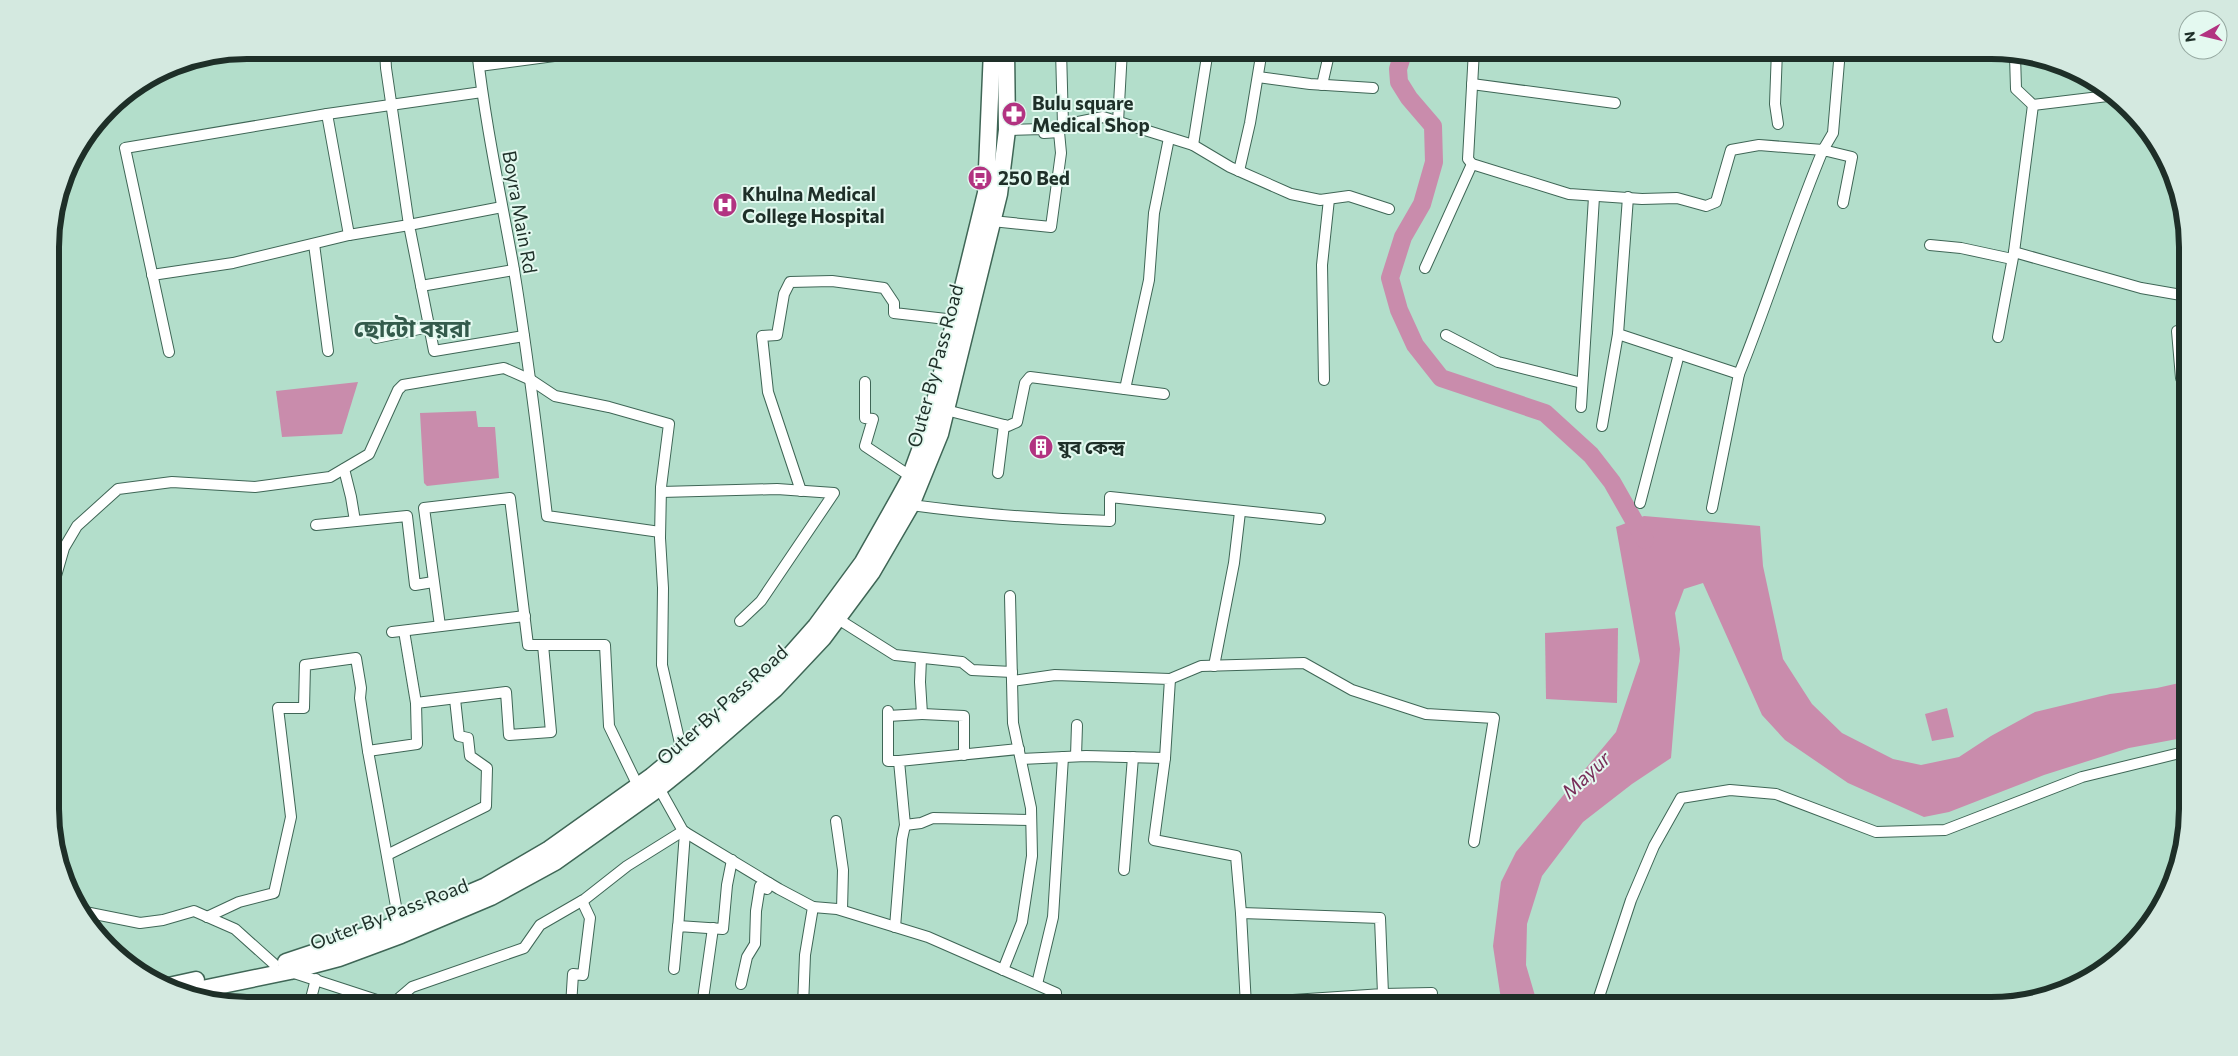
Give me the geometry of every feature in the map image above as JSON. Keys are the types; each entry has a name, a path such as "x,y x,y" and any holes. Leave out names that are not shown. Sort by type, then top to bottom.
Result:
{"main road":[{"name":"Outer By Pass Road","path":"178,984 274,964 335,946 399,923 486,886 548,850 682,752 770,678 816,626 863,562 910,476 929,426 986,193 992,59"},
{"name":"Outer By Pass Road","path":"196,990 290,972 339,958 401,936 492,897 555,862 659,788 775,689 838,620 872,572 911,505 937,443 999,194 1007,130 1006,59"}],"street":[{"path":"386,59 409,224 434,352 524,336"},
{"name":"Boyra Main Rd","path":"478,59 482,92 514,270 531,380 547,516 660,532"},
{"path":"479,66 532,59"},
{"path":"992,221 1051,227 1061,154 1061,59"},
{"path":"1118,122 1122,59"},
{"path":"1193,145 1207,59"},
{"path":"1239,171 1250,124 1261,59"},
{"path":"1322,85 1328,59"},
{"path":"1473,59 1468,159 1472,164 1569,194 1642,199 1677,198 1706,206 1716,202 1731,150 1760,145 1823,150 1852,157 1843,203"},
{"path":"1777,59 1775,104 1778,124"},
{"path":"1712,508 1739,374 1764,311 1810,181 1833,132 1839,59"},
{"path":"2015,60 2016,89 2033,105"},
{"path":"1258,77 1322,85 1373,88"},
{"path":"1472,84 1615,103"},
{"path":"169,352 125,148 327,114 482,92"},
{"path":"2033,105 2104,96"},
{"path":"1998,338 2013,255 2033,105"},
{"path":"327,114 349,236"},
{"path":"1007,130 1043,129 1044,133 1103,117 1193,145 1239,171 1291,194 1320,200 1349,196 1389,209"},
{"path":"1124,389 1149,280 1154,213 1169,138"},
{"path":"1425,268 1472,164"},
{"path":"1581,407 1594,196"},
{"path":"1602,426 1618,334 1628,197"},
{"path":"1324,380 1322,265 1329,199"},
{"path":"152,275 233,262 349,236 502,207"},
{"path":"314,244 328,351"},
{"path":"1930,246 2013,255 2141,288 2179,295"},
{"path":"421,286 514,270"},
{"path":"801,491 768,392 762,336 777,335 784,294 790,282 832,281 884,288 894,303 894,314 955,320"},
{"path":"376,338 429,327"},
{"path":"2179,332 2177,332 2179,355"},
{"path":"1618,334 1739,374"},
{"path":"1446,335 1498,362 1582,383"},
{"path":"1640,503 1679,354"},
{"path":"59,565 64,548 77,526 118,489 172,482 255,487 330,477 369,454 398,390 403,385 504,368 531,380 556,396 609,407 669,424 661,492 660,532 664,588 662,666 682,752"},
{"path":"946,410 1008,426 1017,422 1025,383 1030,377 1164,394"},
{"path":"866,382 866,418 873,419 865,446 910,476"},
{"path":"998,473 1004,425"},
{"path":"344,469 355,521"},
{"path":"661,492 777,489 834,492 761,601 740,621"},
{"path":"911,505 963,512 1054,519 1110,520 1110,497 1320,519"},
{"path":"440,626 424,508 510,498 528,645 605,645 609,726 638,786"},
{"path":"1214,666 1234,563 1240,512"},
{"path":"316,524 407,516 415,585 434,582"},
{"path":"1003,970 1022,922 1032,856 1031,808 1013,723 1010,596"},
{"path":"392,632 524,616"},
{"path":"838,620 895,655 962,662 972,670 1012,676 1055,675 1170,679 1201,666 1304,663 1352,690 1426,714 1494,718 1474,842"},
{"path":"368,751 417,744 416,703 404,631"},
{"path":"416,703 506,692 509,735 550,732 543,646"},
{"path":"207,917 239,902 274,893 291,816 278,708 304,708 305,665 356,658 368,751 399,923"},
{"path":"921,658 922,714"},
{"path":"1170,679 1165,758 1154,840 1236,856 1246,997"},
{"path":"387,855 486,806 487,768 470,756 468,738 459,736 455,699"},
{"path":"964,755 964,716 888,713 888,761 964,755 1020,754 1063,757 1165,758"},
{"path":"1076,725 1076,756"},
{"path":"1599,997 1631,900 1654,846 1681,798 1730,790 1776,794 1876,832 1945,830 2082,777 2179,753"},
{"path":"1037,984 1053,917 1063,757"},
{"path":"1124,870 1133,757"},
{"path":"895,927 904,825 899,761"},
{"path":"659,788 684,832 813,907 842,910 928,937 1037,984 1056,993 1056,997"},
{"path":"904,825 921,823 933,818 1031,820"},
{"path":"836,821 843,870 842,910"},
{"path":"402,997 412,987 524,948 540,925 582,901 627,866 684,832"},
{"path":"674,969 684,832"},
{"path":"678,929 678,926 723,929 727,885 732,860"},
{"path":"741,984 747,957 754,944 760,886 767,889 770,883"},
{"path":"572,997 574,974 583,974 590,918 582,901"},
{"path":"803,997 805,955 813,907"},
{"path":"89,913 140,923 163,920 194,911 235,929 274,964"},
{"path":"1241,914 1380,918 1383,994"},
{"path":"703,997 713,928"},
{"path":"290,972 367,997"},
{"path":"311,997 316,979"},
{"path":"1342,997 1432,993"}],"water":[{"path":"358,382 342,434 282,437 276,391"},
{"path":"476,411 478,427 495,427 499,478 427,486 424,483 420,413"},
{"name":"Mayur","path":"1644,516 1760,526 1763,566 1783,659 1812,704 1842,733 1893,759 1921,765 1959,757 1991,736 2035,712 2110,694 2179,683 2179,739 2129,748 2044,775 1949,812 1924,817 1848,783 1785,740 1762,715 1703,583 1684,589 1675,613 1680,649 1671,758 1632,784 1583,822 1542,876 1527,924 1526,965 1535,997 1501,997 1493,946 1501,882 1516,852 1616,732 1640,661 1616,527"},
{"path":"1618,628 1617,703 1546,699 1545,633"},
{"path":"1947,708 1954,737 1932,741 1925,714"}],"waterway":[{"path":"1401,59 1398,69 1399,82 1409,98 1433,126 1434,162 1422,204 1403,237 1390,278 1399,310 1415,345 1441,378 1545,413 1591,455 1612,482 1645,540"}],"place":[{"name":"Bulu square Medical Shop","path":"1014,114"},
{"name":"250 Bed","path":"980,178"},
{"name":"Khulna Medical College Hospital","path":"725,205"},
{"name":"যুব কেন্দ্র","path":"1041,447"}],"district":[{"name":"ছোটো বয়রা","path":"412,329"}]}
